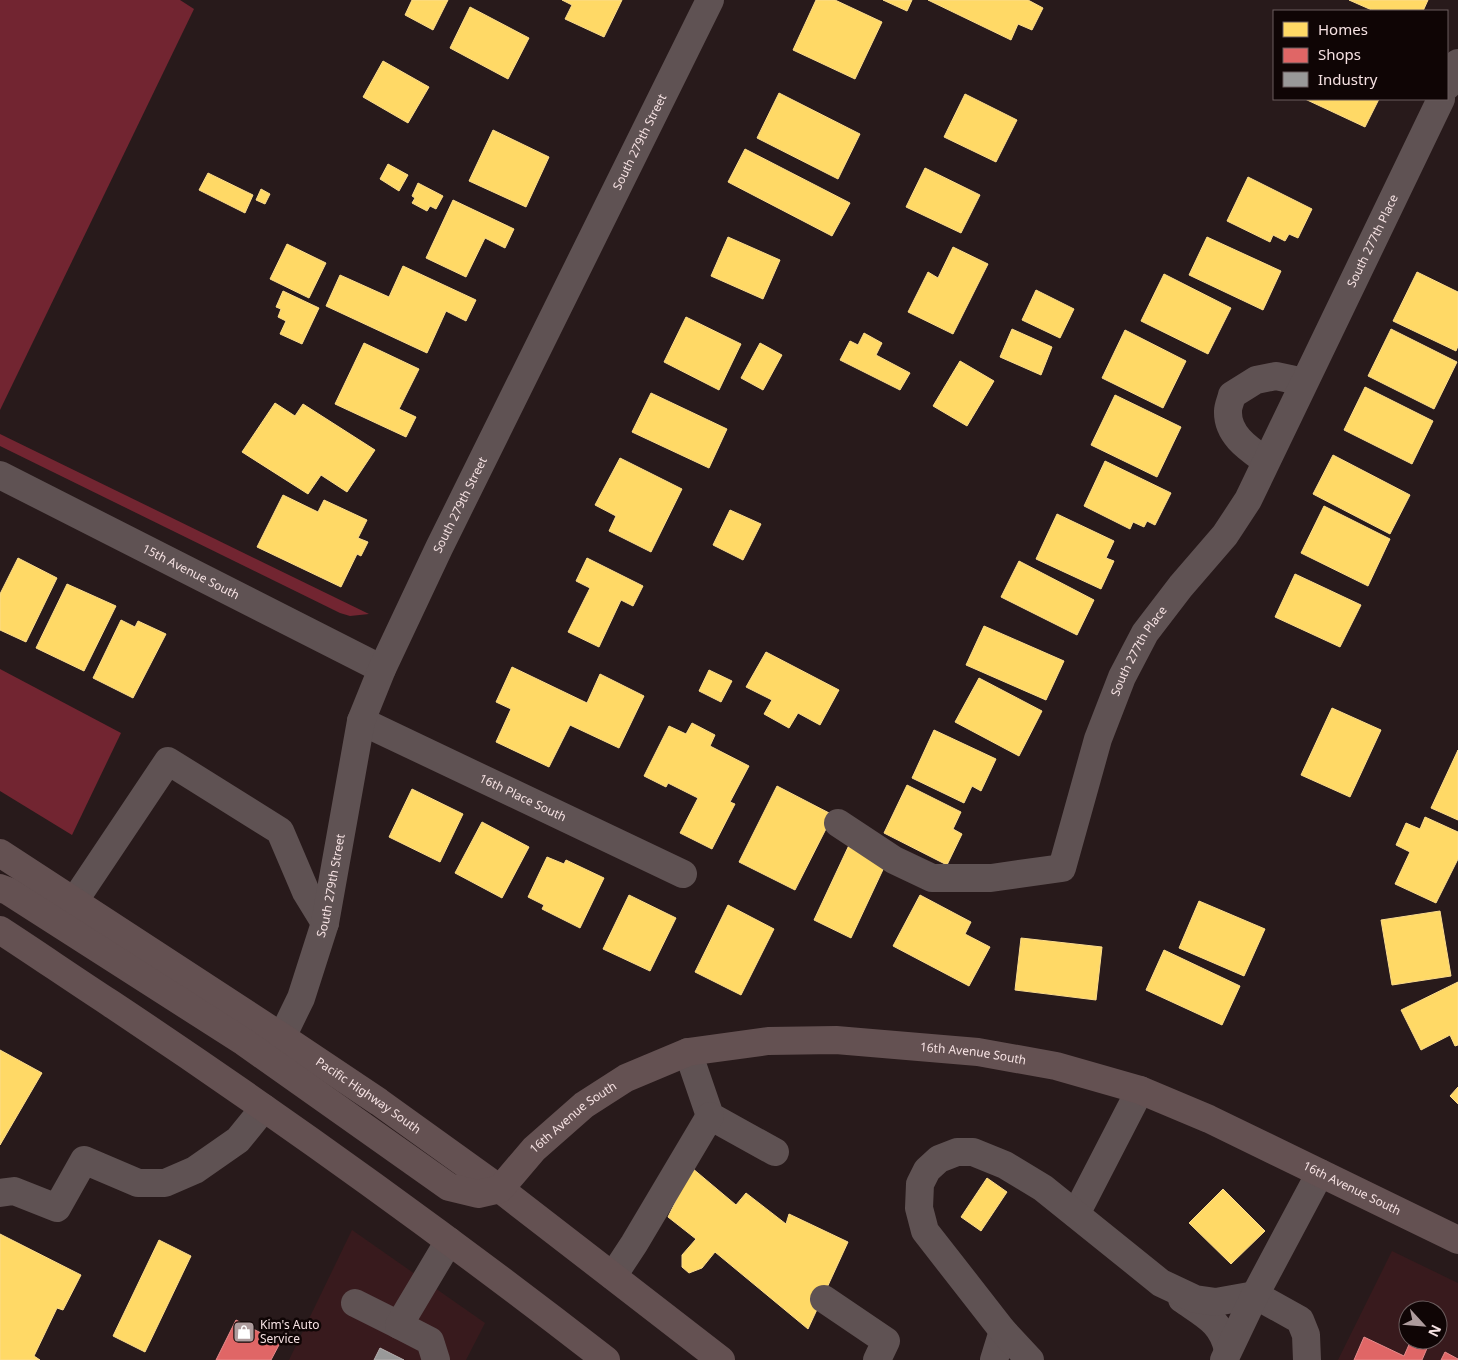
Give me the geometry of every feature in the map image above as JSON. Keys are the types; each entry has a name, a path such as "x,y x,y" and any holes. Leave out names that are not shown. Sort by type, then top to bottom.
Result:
{"main road":[{"name":"Pacific Highway South","path":"0,853 75,900 379,1102 500,1189 721,1360"},
{"path":"0,888 8,890 244,1042 449,1187 478,1194 500,1189"},
{"path":"0,930 156,1033 264,1108 449,1241 606,1360"},
{"name":"16th Avenue South","path":"500,1189 534,1149 584,1105 626,1078 688,1052 768,1041 836,1040 968,1051 1056,1066 1140,1090 1209,1119 1458,1240"}],"street":[{"name":"South 279th Street","path":"282,1037 301,998 325,923 361,721 382,669 439,548 710,0"},
{"path":"1448,84 1458,63"},
{"name":"South 277th Place","path":"838,823 894,860 932,878 991,878 1062,868 1098,739 1122,678 1146,633 1181,586 1225,535 1248,500 1441,100"},
{"path":"1266,461 1240,443 1230,425 1228,412 1232,396 1256,380 1276,376 1304,382"},
{"name":"15th Avenue South","path":"0,475 382,669"},
{"name":"16th Place South","path":"361,721 683,874"},
{"path":"75,900 168,761 280,831 306,892 325,923"},
{"path":"688,1052 710,1116 775,1152"},
{"path":"1076,1214 1140,1090"},
{"path":"0,1193 14,1191 57,1208 84,1160 138,1183 165,1183 195,1170 238,1140 264,1108"},
{"path":"613,1276 710,1116"},
{"path":"1030,1360 1003,1331 925,1231 919,1208 920,1184 927,1170 939,1159 957,1152 973,1152 1005,1165 1043,1188 1161,1283 1219,1326 1225,1338 1226,1355"},
{"path":"1226,1355 1255,1295 1320,1173"},
{"path":"399,1325 449,1241"},
{"path":"1161,1283 1195,1299 1216,1302 1255,1295 1300,1320 1306,1334 1307,1360"},
{"path":"824,1299 886,1342 877,1360"},
{"path":"355,1303 430,1341 436,1360"},
{"path":"994,1360 1003,1331"}],"shaded area":[{"path":"0,0 180,0 194,9 0,410"},
{"path":"0,434 369,614 350,616 340,613 0,446"},
{"path":"0,669 121,733 72,835 0,791"},
{"path":"352,1230 485,1323 466,1360 289,1360"},
{"path":"1392,1251 1458,1283 1458,1360 1338,1360"}],"building: Homes":[{"path":"412,0 448,0 433,30 405,15"},
{"path":"562,0 622,0 604,37 565,19 572,5"},
{"path":"816,0 835,0 882,22 855,79 793,50"},
{"path":"883,0 912,0 907,11"},
{"path":"928,0 1028,0 1043,8 1032,30 1018,24 1011,40"},
{"path":"1349,0 1428,0 1423,10 1372,10"},
{"path":"470,7 529,38 508,79 450,48"},
{"path":"383,61 429,87 408,123 363,97"},
{"path":"779,93 860,134 838,179 757,138"},
{"path":"965,94 1017,120 996,162 944,137"},
{"path":"1307,100 1378,100 1365,127"},
{"path":"493,130 549,157 526,207 469,181"},
{"path":"745,149 850,203 832,236 728,182"},
{"path":"388,164 408,175 399,191 380,179"},
{"path":"925,168 980,195 961,233 906,207"},
{"path":"208,173 253,195 245,213 199,190"},
{"path":"1248,177 1312,209 1298,238 1289,234 1285,241 1273,235 1270,242 1227,221"},
{"path":"418,183 443,196 436,209 430,206 427,211 412,203 415,198 412,196"},
{"path":"261,189 270,194 265,204 256,200"},
{"path":"453,200 514,229 505,248 485,238 466,277 426,258"},
{"path":"728,237 780,260 763,299 711,276"},
{"path":"1207,237 1281,271 1263,310 1189,275"},
{"path":"287,244 326,263 309,298 270,279"},
{"path":"953,247 988,264 953,334 908,312 928,272 938,278"},
{"path":"403,266 476,300 466,321 446,311 427,353 326,306 340,275 389,297"},
{"path":"1417,272 1458,292 1458,346 1456,351 1393,321"},
{"path":"1164,274 1231,308 1208,354 1141,321"},
{"path":"1036,290 1074,309 1060,338 1022,320"},
{"path":"283,291 319,308 302,344 280,334 286,321 278,317 281,309 276,307"},
{"path":"686,317 741,344 719,390 664,362"},
{"path":"1012,329 1052,347 1041,375 1000,357"},
{"path":"1391,329 1457,362 1434,409 1368,376"},
{"path":"1125,330 1186,361 1163,408 1102,378"},
{"path":"864,333 882,343 876,355 910,373 900,390 840,360 850,341 858,345"},
{"path":"364,343 419,369 399,409 416,417 406,437 335,404"},
{"path":"760,343 782,355 763,390 741,378"},
{"path":"960,361 994,381 967,426 933,406"},
{"path":"1365,387 1433,421 1412,464 1344,430"},
{"path":"651,393 727,429 709,468 632,432"},
{"path":"1115,395 1181,427 1157,477 1091,445"},
{"path":"275,403 295,416 303,404 375,450 347,492 321,475 308,494 242,452"},
{"path":"1333,455 1410,495 1390,534 1313,494"},
{"path":"620,458 682,489 651,552 609,531 616,516 595,505"},
{"path":"1105,461 1171,493 1155,525 1147,521 1144,527 1133,522 1130,529 1084,506"},
{"path":"283,495 318,512 324,500 367,520 358,538 368,542 361,556 357,554 341,587 257,547"},
{"path":"1324,506 1390,539 1368,586 1301,553"},
{"path":"730,510 761,524 743,560 713,545"},
{"path":"1057,514 1114,541 1106,558 1114,561 1101,589 1036,559"},
{"path":"18,558 57,578 26,642 0,630 0,594"},
{"path":"587,558 643,586 633,606 621,600 599,647 568,632 590,588 576,581"},
{"path":"1019,561 1094,600 1077,635 1001,597"},
{"path":"1295,574 1361,605 1340,647 1275,617"},
{"path":"67,584 116,606 84,671 36,648"},
{"path":"121,620 135,627 138,621 166,634 133,698 93,678"},
{"path":"984,626 1064,661 1046,700 966,665"},
{"path":"766,652 839,690 820,725 798,713 789,728 764,714 772,700 746,687"},
{"path":"512,667 587,703 600,674 644,696 619,748 570,725 549,767 496,742 511,709 496,702"},
{"path":"709,670 732,681 721,702 699,691"},
{"path":"979,678 1042,711 1019,756 955,722"},
{"path":"1332,708 1381,730 1350,797 1301,775"},
{"path":"692,723 715,735 710,746 749,766 730,802 735,804 712,849 680,833 698,798 668,783 666,787 644,776 669,726 686,734"},
{"path":"934,730 996,759 981,791 972,786 964,803 912,778"},
{"path":"1458,750 1458,820 1431,808"},
{"path":"907,785 961,812 953,829 962,834 947,865 884,833"},
{"path":"777,786 833,815 795,890 739,862"},
{"path":"412,789 463,814 440,862 389,837"},
{"path":"1425,817 1458,832 1458,859 1436,903 1395,884 1410,852 1396,845 1406,823 1420,829"},
{"path":"482,822 529,847 502,898 455,873"},
{"path":"850,843 887,861 851,938 814,920"},
{"path":"547,857 564,864 566,860 604,878 580,928 542,909 544,905 528,897"},
{"path":"629,895 676,918 650,971 603,949"},
{"path":"920,895 971,922 965,934 990,947 969,986 893,946"},
{"path":"1199,901 1265,929 1244,976 1179,948"},
{"path":"728,905 774,929 741,995 695,972"},
{"path":"1440,911 1451,976 1392,985 1381,920"},
{"path":"1021,938 1102,947 1096,1000 1015,990"},
{"path":"1164,950 1240,986 1222,1025 1146,990"},
{"path":"1458,982 1458,1045 1455,1046 1450,1035 1421,1050 1401,1010"},
{"path":"0,1050 42,1073 0,1145"},
{"path":"1458,1087 1458,1104 1450,1096"},
{"path":"692,1168 736,1205 746,1193 786,1224 789,1214 848,1242 808,1329 715,1252 702,1268 689,1273 682,1267 682,1255 696,1239 668,1217"},
{"path":"987,1178 1007,1192 981,1231 961,1217"},
{"path":"1223,1189 1265,1231 1231,1264 1189,1223"},
{"path":"0,1234 81,1275 63,1310 57,1308 34,1356 40,1360 0,1360"},
{"path":"159,1240 191,1256 145,1352 113,1336"}],"building: Shops":[{"name":"Kim's Auto Service","path":"236,1320 280,1343 271,1360 216,1360"},
{"path":"1364,1337 1404,1356 1407,1350 1426,1350 1422,1360 1354,1360"},
{"path":"1445,1352 1458,1359 1458,1360 1441,1360"}],"building: Industry":[{"path":"380,1348 404,1360 374,1360"}],"place":[{"name":"Kim's Auto Service","path":"244,1332"}]}
